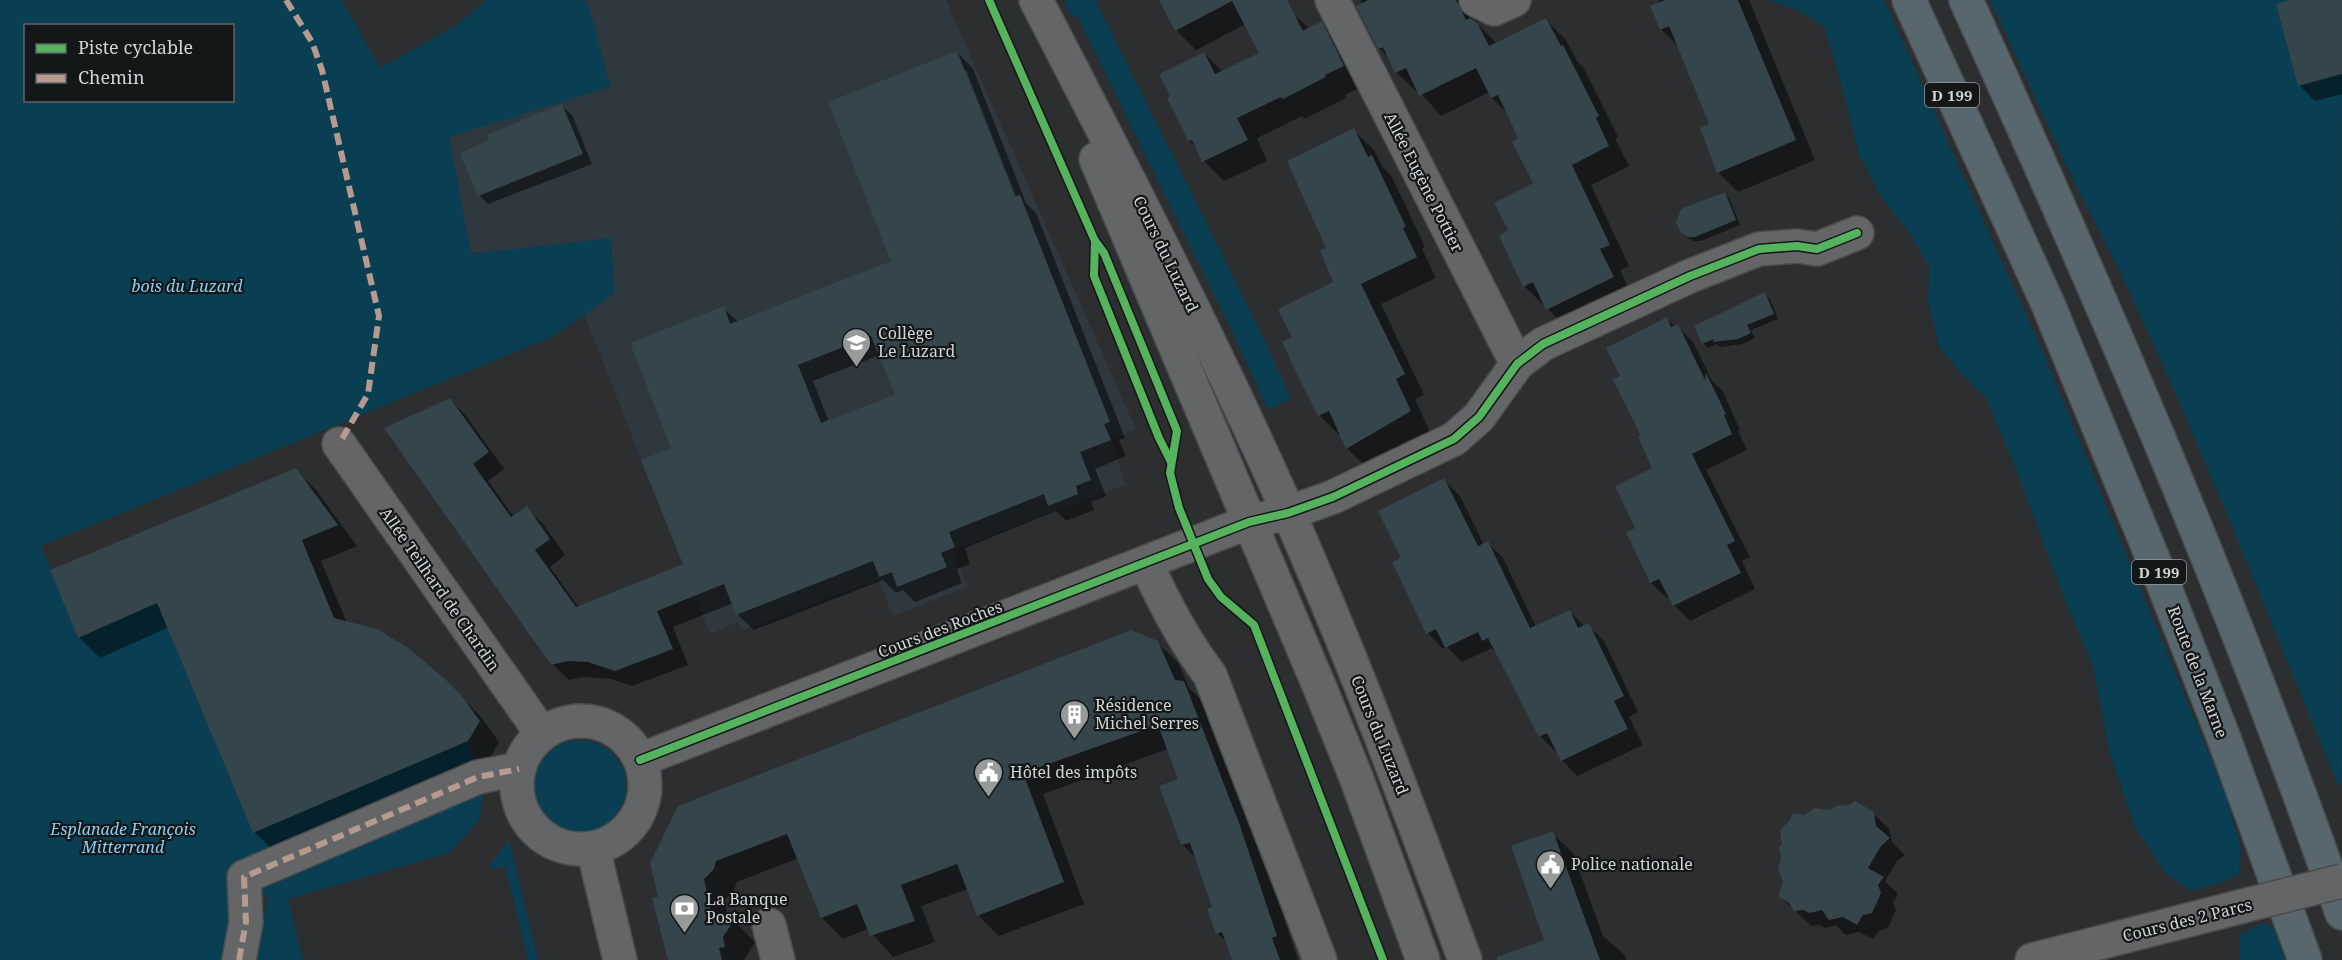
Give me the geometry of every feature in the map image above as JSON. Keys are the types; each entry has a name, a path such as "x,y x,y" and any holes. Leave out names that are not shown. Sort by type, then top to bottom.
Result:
{"highway":[{"name":"Route de la Marne","path":"1909,0 2048,304 2163,583 2306,960"},
{"name":"D 199","path":"1966,0 2044,174 2214,572 2342,913"}],"street":[{"name":"Cours du Luzard","path":"1028,0 1284,600 1356,777 1423,960"},
{"name":"Cours du Luzard","path":"1036,0 1165,250 1250,427 1364,692 1465,960"},
{"name":"Allée Eugène Pottier","path":"1332,0 1517,364"},
{"path":"1476,0 1494,9 1514,0"},
{"path":"1249,522 1288,513 1333,497 1454,439 1479,417 1517,364 1543,344 1690,276 1759,249 1797,246 1817,249 1857,233"},
{"name":"Allée Teilhard de Chardin","path":"339,444 542,734"},
{"name":"Cours des Roches","path":"640,760 1249,522"},
{"path":"1146,563 1167,609 1190,650 1210,675 1320,960"},
{"path":"578,721 597,723 615,730 629,743 640,760 644,778 644,797 637,815 626,830 611,842 593,848 572,848 552,842 534,829 522,811 517,790 519,769 527,750 542,734 558,725 578,721"},
{"path":"239,960 246,922 244,877 478,777 519,769"},
{"path":"593,848 620,960"},
{"name":"Cours des 2 Parcs","path":"2032,960 2342,881"},
{"path":"769,925 778,960"}],"shaded area":[{"name":"Collège Le Luzard","path":"538,0 946,0 1136,429 1111,440 1126,484 953,550 967,587 893,616 878,579 742,631 738,622 710,634 581,307 509,262 465,250 438,88"}],"green space":[{"name":"bois du Luzard","path":"0,0 342,0 380,68 458,24 486,0 579,0 588,2 610,87 449,137 471,254 611,238 615,293 554,336 41,546 78,638 157,603 253,833 468,741 483,795 479,820 449,853 288,899 303,960 257,960 268,893 265,895 253,960 0,960"},
{"path":"1064,0 1095,0 1266,343 1291,399 1268,409 1078,18 1069,13"},
{"path":"1768,0 1884,0 2042,350 2227,798 2241,849 2239,873 2226,881 2191,891 2165,873 2135,827 2110,755 2093,667 1986,398 1962,375 1939,346 1928,303 1929,266 1908,231 1880,195 1859,154 1824,27 1800,11"},
{"path":"1990,0 2342,0 2341,785 2337,783 2173,388"},
{"path":"580,740 598,744 613,753 622,768 626,786 622,804 613,819 598,828 580,832 562,828 547,819 538,804 534,786 538,768 547,753 562,744"},
{"path":"509,840 538,960 528,960 505,866 493,869 489,866"},
{"path":"2264,923 2274,928 2285,960 2240,960 2240,934"}],"building":[{"path":"1159,0 1287,0 1303,31 1322,21 1344,66 1283,99 1281,97 1237,118 1248,140 1202,162 1192,140 1188,141 1167,98 1170,96 1159,74 1204,52 1215,74 1259,53 1232,1 1175,31"},
{"path":"1368,0 1456,0 1466,20 1470,18 1477,22 1489,46 1546,18 1561,46 1563,45 1599,116 1596,118 1609,146 1572,165 1610,245 1600,249 1614,277 1546,310 1533,282 1523,287 1499,236 1508,230 1494,203 1533,183 1512,142 1518,138 1498,95 1491,98 1476,68 1419,96 1406,68 1395,73 1383,47 1378,49 1356,6"},
{"path":"1665,0 1738,0 1796,140 1717,173 1700,128 1709,124 1669,26 1660,30 1650,6"},
{"path":"2290,0 2342,0 2342,74 2298,86 2276,4"},
{"path":"957,51 1015,197 1020,195 1110,422 1104,424 1111,440 1080,452 1091,480 1076,486 1078,494 1048,506 1044,494 949,532 955,547 941,553 947,567 897,587 892,572 879,577 873,561 736,615 724,584 657,611 673,649 615,671 588,662 568,661 551,665 384,428 450,398 489,452 473,464 511,517 527,506 550,539 535,550 576,607 683,564 641,460 671,448 630,343 724,306 730,324 891,261 828,102","holes":["871,336 895,395 821,423 798,365"]},
{"path":"562,104 583,154 478,196 460,153 489,140 487,135"},
{"path":"1354,128 1368,157 1372,155 1406,227 1403,228 1417,257 1361,284 1405,374 1396,379 1411,411 1346,449 1329,411 1318,416 1301,383 1282,342 1292,337 1278,309 1333,282 1320,251 1326,248 1287,161"},
{"path":"1725,192 1736,220 1695,237 1688,237 1681,233 1676,222 1681,209"},
{"path":"1765,292 1774,314 1747,325 1751,333 1738,339 1713,342 1714,339 1702,344 1694,326"},
{"path":"1667,317 1671,327 1678,324 1705,380 1706,373 1726,414 1724,415 1732,434 1692,454 1735,541 1727,545 1741,573 1673,606 1659,579 1650,583 1626,532 1635,528 1615,486 1652,468 1638,437 1641,436 1613,380 1620,376 1606,348"},
{"path":"296,468 338,525 302,540 334,618 377,629 407,647 461,695 480,721 468,741 253,833 157,603 78,638 50,570"},
{"path":"1444,478 1478,546 1488,541 1530,628 1570,610 1578,628 1589,623 1624,696 1614,701 1628,729 1561,761 1547,733 1539,737 1488,638 1482,641 1478,632 1445,648 1436,629 1426,634 1392,562 1401,558 1378,511"},
{"path":"1131,630 1158,641 1175,680 1184,681 1239,823 1277,936 1272,938 1280,960 1232,960 1222,932 1216,934 1207,909 1212,907 1190,843 1181,845 1159,786 1178,779 1158,725 1023,773 1064,882 977,916 957,864 901,885 915,921 870,936 857,904 821,918 787,834 716,861 714,869 704,879 713,920 735,919 723,937 725,947 719,948 722,960 668,960 652,898 658,897 650,863 678,806"},
{"path":"1855,801 1874,812 1876,826 1890,838 1881,846 1868,868 1884,877 1878,885 1881,893 1872,913 1863,915 1857,925 1843,917 1829,920 1822,910 1810,913 1803,910 1794,911 1789,903 1778,896 1783,882 1778,869 1781,859 1779,848 1782,844 1780,830 1793,813 1804,815 1815,808 1829,810 1839,805 1848,806"},
{"name":"Police nationale","path":"1553,831 1600,960 1497,960 1497,957 1544,940 1511,846"}],"marked path":[{"path":"286,0 312,42 322,70 379,316 368,394 339,444"},
{"path":"239,960 246,922 244,877 478,777 519,769"}],"cycle path":[{"path":"989,0 1095,241 1104,253 1177,431 1170,473 1179,508 1208,579 1221,597 1254,625 1383,960"},
{"path":"640,760 1249,522 1288,513 1333,497 1454,439 1479,417 1517,364 1543,344 1690,276 1759,249 1797,246 1817,249 1857,233"},
{"path":"1095,241 1094,276 1159,438 1171,462"}],"place":[{"name":"Collège Le Luzard","path":"857,368"},
{"name":"Résidence Michel Serres","path":"1074,740"},
{"name":"Hôtel des impôts","path":"989,798"},
{"name":"Police nationale","path":"1550,890"},
{"name":"La Banque Postale","path":"685,934"}],"park label":[{"name":"Esplanade François Mitterrand","path":"123,838"}]}
